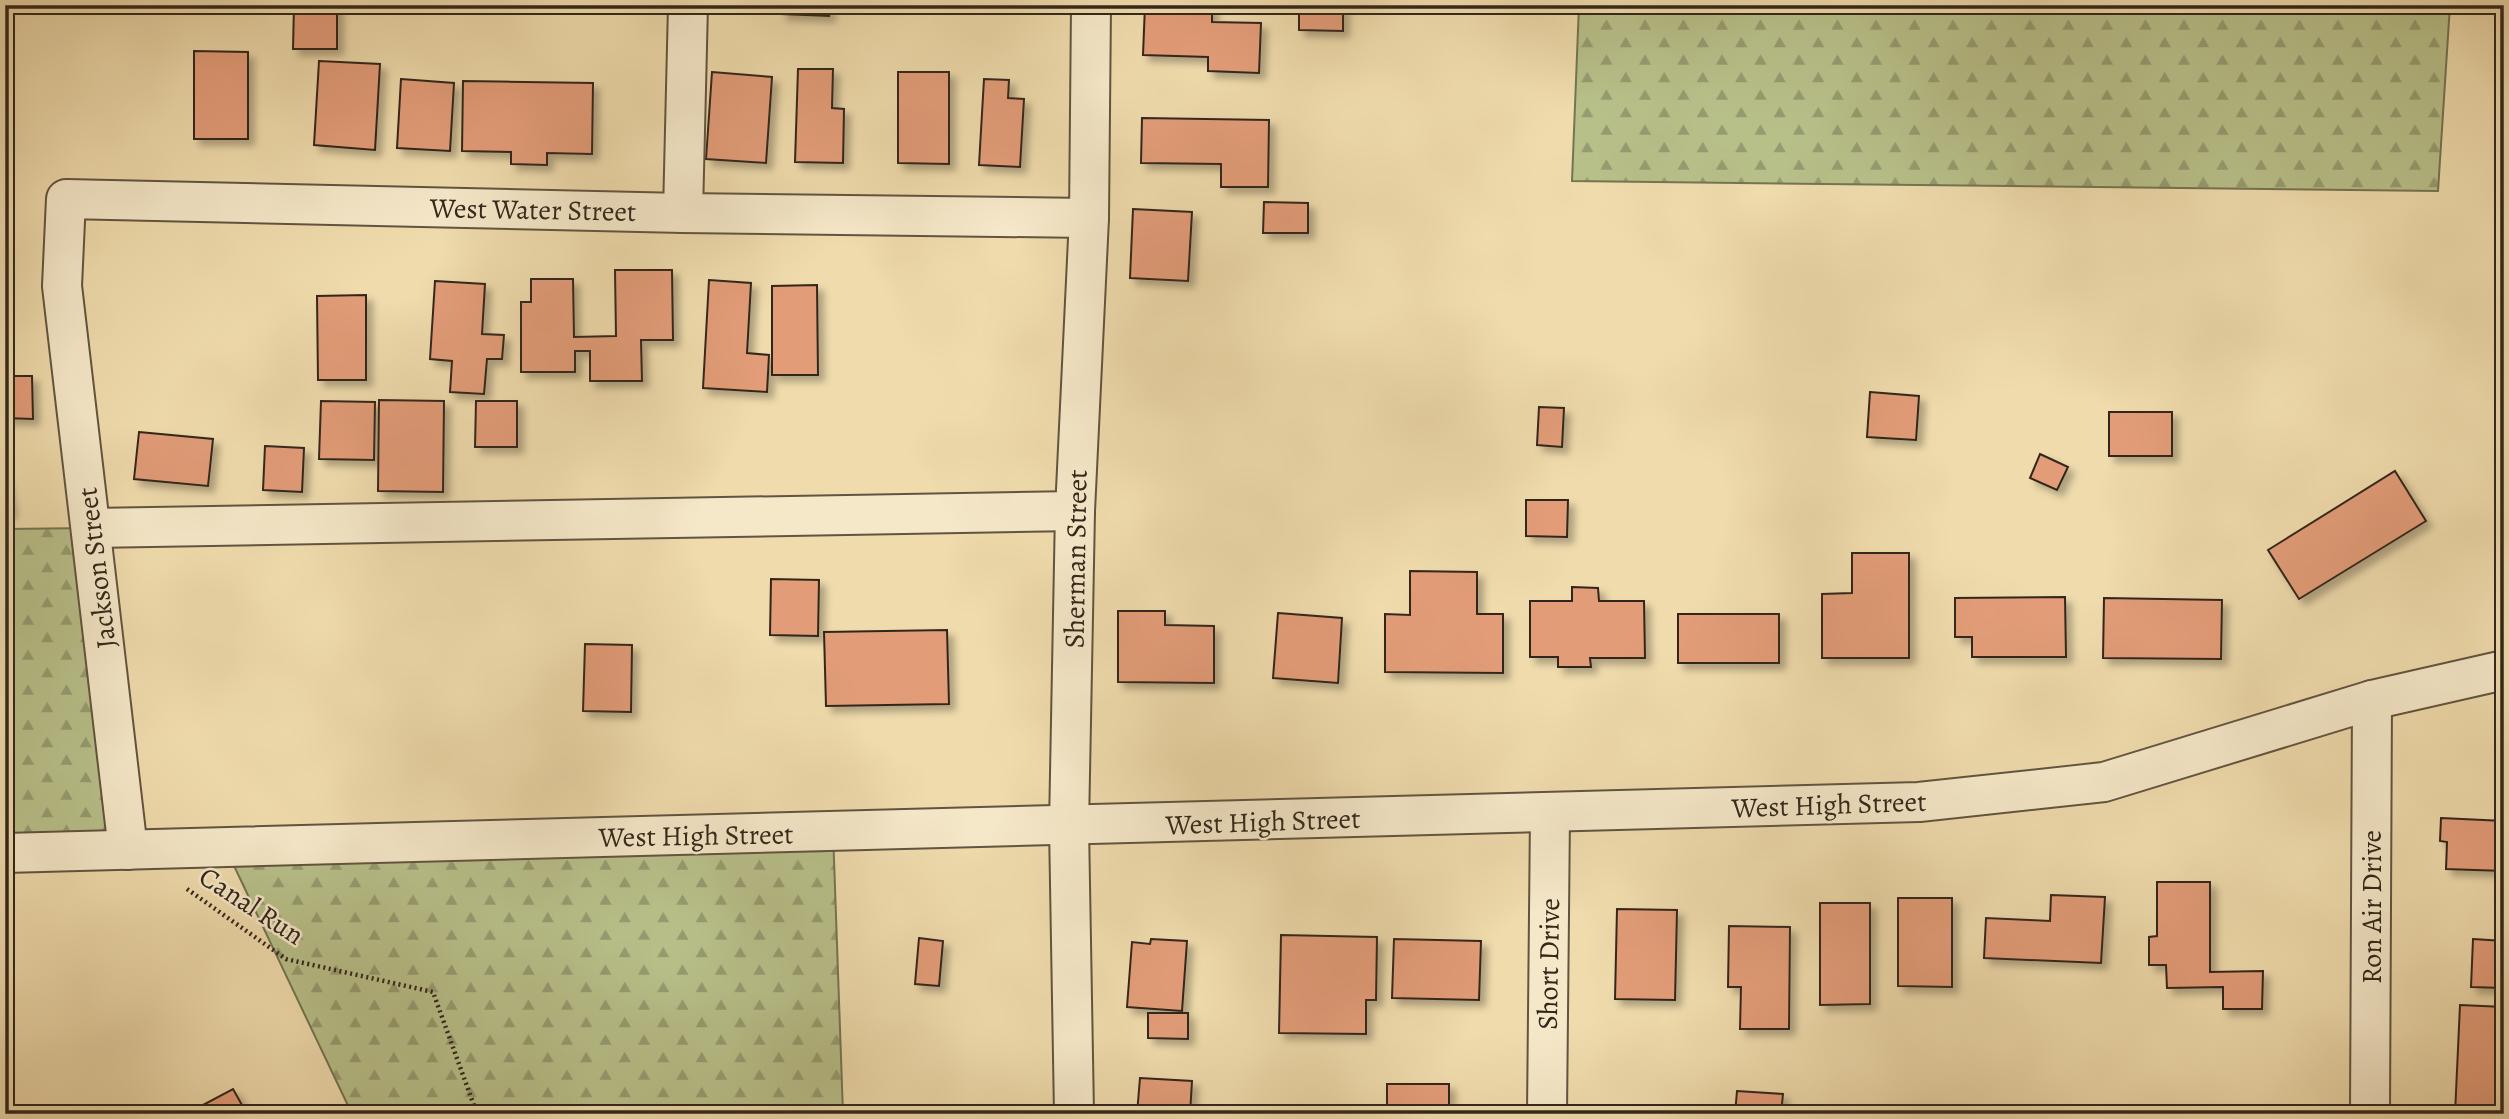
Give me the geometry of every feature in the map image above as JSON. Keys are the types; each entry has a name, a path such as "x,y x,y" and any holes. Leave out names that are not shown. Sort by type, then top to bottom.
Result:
{"street":[{"path":"683,213 688,5"},
{"name":"Sherman Street","path":"1074,1114 1069,827 1074,512 1089,218 1091,5"},
{"name":"West Water Street","path":"62,286 65,199 683,213 1089,218"},
{"name":"Jackson Street","path":"62,286 128,850"},
{"path":"91,528 1074,512"},
{"name":"West High Street","path":"5,853 1069,827 1919,802 2104,782 2372,700 2504,670"},
{"name":"Ron Air Drive","path":"2370,1114 2372,700"},
{"name":"Short Drive","path":"1546,1114 1550,814"}],"path":[{"name":"Canal Run","path":"179,883 286,959 433,992 478,1114"}],"green space":[{"path":"1579,5 2450,5 2438,191 1572,181"},
{"path":"91,528 128,850 5,853 5,529"},
{"path":"833,831 843,1114 352,1114 225,847"}],"building":[{"path":"294,5 337,5 337,49 293,49"},
{"path":"782,5 829,5 829,16 781,14"},
{"path":"1145,5 1212,5 1212,22 1261,23 1259,73 1208,71 1208,57 1143,55"},
{"path":"1299,5 1343,5 1343,31 1299,30"},
{"path":"194,51 248,52 248,139 194,139"},
{"path":"319,61 380,64 375,150 314,145"},
{"path":"798,69 833,69 832,108 844,109 843,163 795,162"},
{"path":"712,72 772,77 766,163 706,159"},
{"path":"898,72 949,72 949,164 898,163"},
{"path":"401,79 454,83 450,151 397,148"},
{"path":"984,79 1009,80 1008,98 1024,99 1020,167 979,165"},
{"path":"463,81 593,83 592,154 547,153 547,165 511,164 511,152 462,151"},
{"path":"1142,118 1269,120 1268,187 1221,187 1221,164 1141,163"},
{"path":"1264,202 1308,203 1308,233 1263,233"},
{"path":"1133,209 1192,212 1188,281 1130,278"},
{"path":"615,270 672,270 673,340 641,340 642,381 590,381 590,351 575,351 575,372 521,372 521,302 531,302 531,279 573,279 574,337 616,336"},
{"path":"709,280 751,283 747,353 769,355 767,392 703,388"},
{"path":"435,281 485,284 482,334 504,335 502,359 487,359 484,394 450,392 452,361 430,359"},
{"path":"817,285 818,375 772,375 772,286"},
{"path":"366,295 366,380 318,380 317,296"},
{"path":"5,376 32,376 33,419 5,418"},
{"path":"1870,392 1919,396 1916,440 1867,437"},
{"path":"379,400 444,401 443,492 378,491"},
{"path":"321,401 375,402 374,460 319,459"},
{"path":"476,401 517,401 517,447 475,447"},
{"path":"1539,407 1564,408 1562,447 1537,445"},
{"path":"2109,412 2172,412 2172,456 2109,456"},
{"path":"139,432 213,439 208,486 134,479"},
{"path":"265,446 304,448 302,492 263,490"},
{"path":"2040,454 2068,467 2057,490 2030,478"},
{"path":"2395,471 2426,521 2299,599 2268,550"},
{"path":"5,475 11,512 5,513"},
{"path":"1526,500 1568,500 1567,537 1526,536"},
{"path":"1852,553 1909,553 1909,658 1822,658 1822,594 1852,593"},
{"path":"1410,571 1477,572 1477,614 1503,614 1503,673 1385,672 1385,614 1410,615"},
{"path":"771,579 819,580 818,636 770,635"},
{"path":"1572,587 1598,588 1599,601 1644,601 1645,658 1590,658 1591,667 1558,667 1558,657 1530,657 1530,601 1572,601"},
{"path":"2065,597 2066,657 1972,657 1972,637 1955,637 1955,598"},
{"path":"2104,598 2222,600 2221,659 2103,658"},
{"path":"1118,611 1165,611 1165,625 1214,626 1214,683 1118,682"},
{"path":"1278,613 1342,618 1338,683 1273,678"},
{"path":"1678,614 1779,614 1779,663 1678,663"},
{"path":"947,630 949,704 826,706 824,632"},
{"path":"585,644 632,645 631,712 583,711"},
{"path":"2441,818 2504,821 2504,871 2446,869 2447,842 2440,841"},
{"path":"2157,882 2210,882 2210,972 2263,971 2262,1009 2223,1009 2223,987 2167,988 2166,965 2149,965 2149,937 2157,936"},
{"path":"2051,895 2105,897 2101,963 1984,958 1986,918 2050,921"},
{"path":"1898,898 1952,898 1952,987 1898,986"},
{"path":"1820,903 1870,903 1870,1004 1820,1005"},
{"path":"1617,909 1677,910 1675,1000 1615,999"},
{"path":"1729,926 1790,927 1789,1029 1740,1029 1741,987 1728,987"},
{"path":"1281,935 1377,937 1376,1000 1366,1000 1366,1034 1279,1033"},
{"path":"919,938 943,941 939,986 915,984"},
{"path":"1151,939 1187,941 1182,1011 1127,1007 1132,942 1150,944"},
{"path":"1394,939 1481,941 1479,1000 1392,998"},
{"path":"2473,939 2504,941 2503,988 2471,987"},
{"path":"2460,1005 2504,1007 2504,1114 2455,1114"},
{"path":"1148,1013 1188,1013 1188,1039 1148,1038"},
{"path":"1140,1078 1192,1081 1190,1114 1137,1114"},
{"path":"1387,1084 1449,1084 1449,1114 1387,1114"},
{"path":"233,1089 247,1114 186,1114"},
{"path":"1737,1091 1783,1094 1781,1114 1735,1114"}]}
